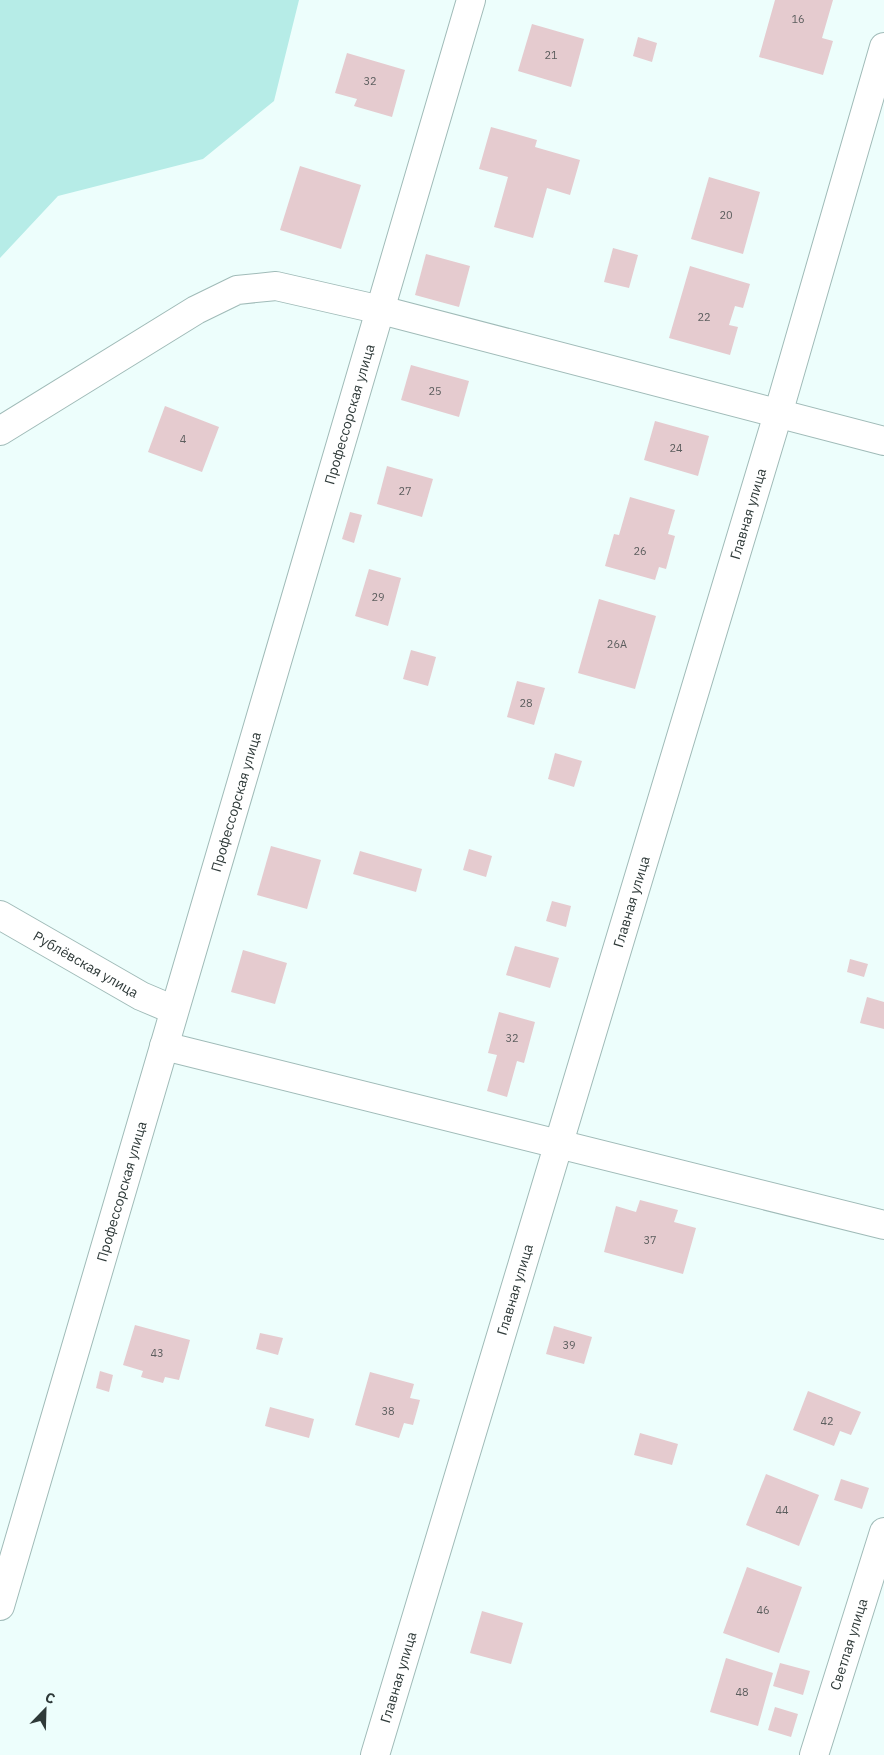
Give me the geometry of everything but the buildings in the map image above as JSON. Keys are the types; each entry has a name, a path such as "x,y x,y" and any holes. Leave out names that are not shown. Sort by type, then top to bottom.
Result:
{"street":[{"name":"Профессорская улица","path":"0,1606 471,0"},
{"name":"Главная улица","path":"375,1755 778,414 884,47"},
{"path":"0,431 196,310 237,290 276,286 381,310 884,442"},
{"name":"Рублёвская улица","path":"0,915 127,988 174,1010"},
{"path":"164,1046 884,1225"},
{"name":"Светлая улица","path":"814,1755 884,1532"}],"shaded area":[{"path":"0,0 299,0 274,101 203,159 58,196 0,258"}]}
